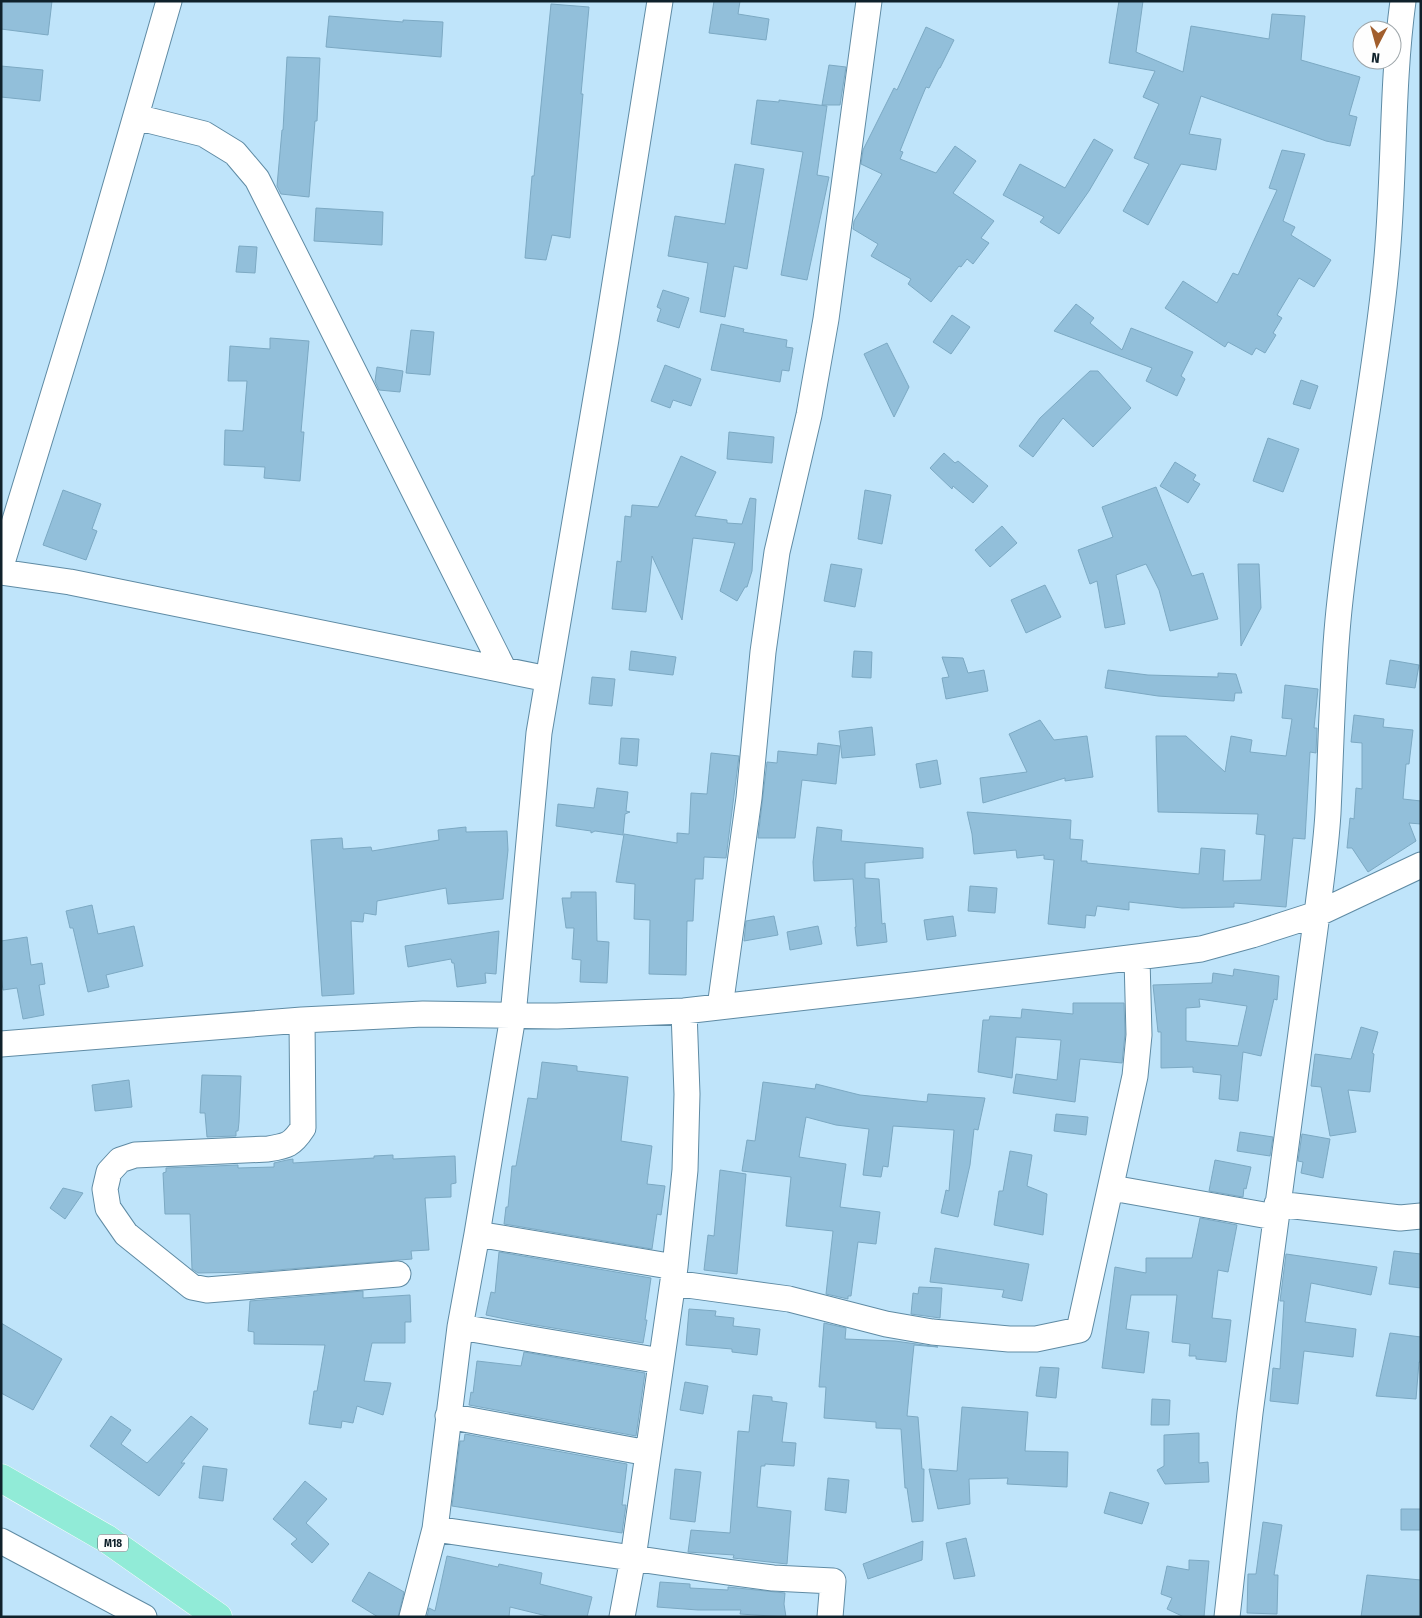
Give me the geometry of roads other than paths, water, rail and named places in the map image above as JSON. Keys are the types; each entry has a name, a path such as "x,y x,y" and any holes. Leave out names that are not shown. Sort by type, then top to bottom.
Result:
{"main road":[{"name":"M18","path":"1,1478 107,1539 218,1617"}],"street":[{"path":"1,566 92,268 169,1"},
{"path":"412,1617 435,1529 460,1328 513,1016 539,733 606,339 660,1"},
{"path":"720,1007 749,798 763,652 775,561 808,415 826,319 870,1"},
{"path":"1227,1617 1250,1413 1317,914 1327,817 1338,620 1358,459 1382,313 1387,264 1398,32 1402,1"},
{"path":"136,117 204,134 235,153 256,179 504,670"},
{"path":"1,572 70,582 548,678"},
{"path":"1,1044 302,1020 423,1014 557,1016 684,1011 912,986 1137,958 1201,949 1317,914 1421,865"},
{"path":"477,1234 789,1299 886,1324 932,1332 1036,1340 1079,1330 1112,1188 1135,1076 1139,1035 1137,958"},
{"path":"622,1617 633,1558 674,1275 685,1161 687,1094 684,1011"},
{"path":"302,1020 303,1128 295,1141 286,1146 268,1150 135,1154 120,1160 109,1172 105,1190 108,1208 126,1234 192,1287 207,1290 398,1274"},
{"path":"1112,1188 1276,1210 1400,1218 1421,1216"},
{"path":"460,1328 661,1361"},
{"path":"448,1416 648,1453"},
{"path":"435,1529 773,1578 834,1581 830,1617"},
{"path":"1,1540 144,1617"}]}
